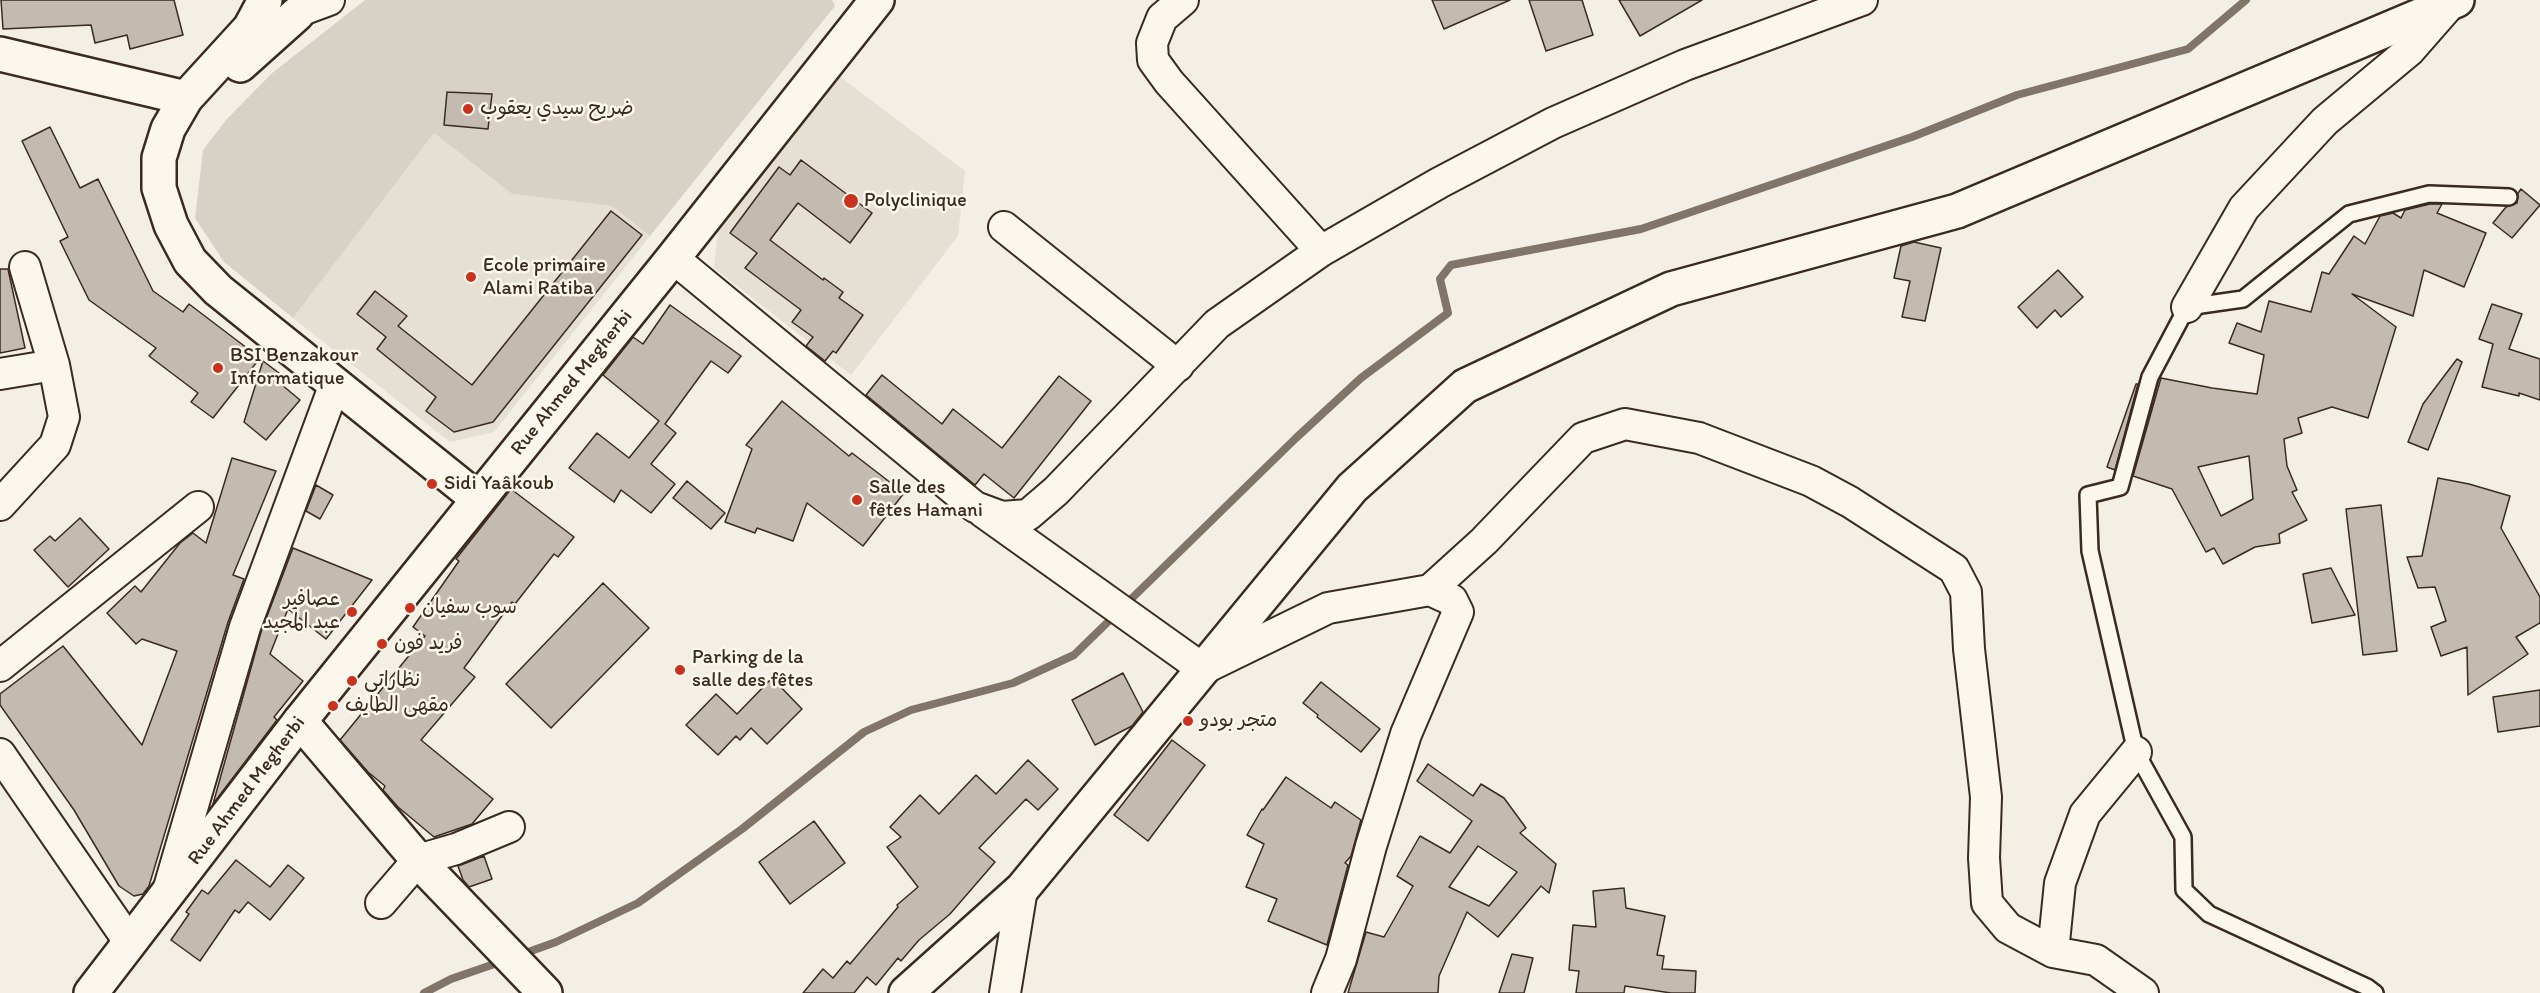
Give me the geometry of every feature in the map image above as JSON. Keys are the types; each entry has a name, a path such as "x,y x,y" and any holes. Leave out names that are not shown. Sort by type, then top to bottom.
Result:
{"main road":[{"path":"240,40 254,0"},
{"path":"309,6 284,16 277,13 266,0 255,21 240,40 186,98 168,129 159,158 159,188 171,225 190,261 218,290 251,319 478,500"},
{"name":"Rue Ahmed Megherbi","path":"91,993 300,721 673,258 877,0"},
{"path":"906,993 1022,889 1352,488 1465,386 1671,289 1957,211 2454,1"},
{"path":"171,225 172,173 177,151 189,130 210,99 234,71 309,6"},
{"path":"0,54 186,98"},
{"path":"435,465 460,473 473,474 490,472 505,466"},
{"path":"435,465 453,496 455,508 446,539"},
{"path":"300,721 421,864 545,993"}],"street":[{"path":"1183,0 1162,18 1152,43 1153,60 1169,82 1321,251"},
{"path":"975,507 1002,517 1028,515 1056,491 1217,324 1321,251 1439,183 1553,123 1685,65 1862,0"},
{"path":"2187,307 2244,208 2325,121 2409,51 2454,1"},
{"path":"1004,227 1178,366"},
{"path":"673,258 975,507 1203,669 1328,608 1430,590 1484,541 1583,438 1625,424 1699,438 1811,481 1850,502 1954,569 1966,592 1969,649 1986,797 1984,858 1987,903 2008,928 2053,952 2096,960 2143,993"},
{"path":"0,505 55,445 64,417 54,365 25,267"},
{"path":"0,374 54,365"},
{"path":"166,898 245,627 335,384"},
{"path":"0,666 198,507"},
{"path":"1328,993 1341,959 1371,846 1406,734 1458,612 1452,600 1430,590"},
{"path":"2053,952 2060,883 2085,814 2136,752"},
{"path":"0,754 130,944"},
{"path":"381,903 421,864 509,827"},
{"path":"1005,993 1022,889"}],"lane":[{"path":"2375,993 2209,914 2184,891 2183,837 2136,752 2090,551 2088,495 2120,487 2150,377 2187,307 2243,299 2349,214 2429,195 2509,197"}],"shaded area":[{"path":"365,0 832,0 835,6 650,236 612,206 512,194 434,133 293,318 224,262 195,218 203,150 226,120 271,74"},
{"name":"Polyclinique","path":"839,76 965,171 958,236 851,375 714,268 718,231"},
{"name":"Ecole primaire Alami Ratiba","path":"434,133 512,194 612,206 650,236 494,432 450,442 293,318"}],"building":[{"path":"1,0 174,0 183,35 130,49 127,35 95,43 91,25 3,29"},
{"path":"1432,0 1510,0 1444,29"},
{"path":"1529,0 1582,0 1593,35 1546,51"},
{"path":"1619,0 1702,0 1640,36"},
{"name":"ضريح سيدي يعقوب","path":"447,92 492,94 488,129 444,125"},
{"path":"50,127 80,188 98,179 153,291 183,312 189,304 260,358 213,418 191,402 198,393 149,356 156,348 89,300 60,241 68,237 22,141"},
{"path":"801,160 872,213 850,243 798,203 770,240 823,280 824,278 843,292 839,298 863,315 836,353 833,351 825,361 806,346 813,337 792,322 801,310 745,268 757,253 730,233 779,167 790,175"},
{"path":"2521,189 2540,205 2512,238 2493,223 2506,207 2517,203"},
{"path":"2430,204 2442,204 2437,213 2486,233 2464,287 2424,270 2413,316 2352,294 2396,327 2368,418 2332,407 2298,418 2302,433 2284,439 2287,466 2297,490 2292,492 2307,520 2279,534 2280,543 2255,547 2223,564 2214,548 2206,552 2172,489 2133,476 2161,378 2257,394 2264,355 2229,343 2237,323 2261,332 2269,301 2311,312 2322,272 2329,274 2354,236 2365,244 2380,216 2393,213 2401,218 2405,210","holes":["2249,456 2253,499 2221,516 2198,467"]},
{"path":"611,211 642,235 493,422 454,432 426,411 436,397 377,349 386,337 357,314 375,291 407,316 398,326 472,385"},
{"path":"1914,242 1941,248 1925,321 1902,317 1910,281 1894,278 1901,246"},
{"path":"0,269 8,269 25,348 0,353"},
{"path":"2058,270 2083,297 2061,317 2055,310 2037,328 2018,307"},
{"path":"2492,304 2522,314 2509,349 2540,359 2540,400 2519,393 2519,396 2482,387 2493,344 2479,339"},
{"path":"670,305 741,356 728,373 711,361 665,424 676,433 651,464 675,484 651,513 621,490 614,502 569,468 597,433 629,458 659,421 603,375 633,337 643,344"},
{"path":"2457,359 2462,362 2428,450 2408,442 2423,404"},
{"path":"263,361 287,379 282,385 300,400 266,440 244,422"},
{"path":"882,375 942,424 953,409 1002,448 1059,376 1091,401 1014,498 984,474 975,485 866,395"},
{"path":"2136,384 2138,384 2115,470 2107,467"},
{"path":"782,401 849,456 852,453 904,493 863,546 807,503 793,541 757,528 755,533 725,522 752,449 746,445"},
{"path":"232,458 276,471 233,575 244,579 228,622 149,886 143,894 134,896 119,886 74,810 0,705 0,694 63,646 142,745 177,651 142,639 136,644 107,613 135,586 141,592 180,543 193,533 206,543"},
{"path":"2438,478 2510,496 2501,528 2540,597 2540,623 2516,637 2528,654 2468,695 2467,647 2441,656 2431,627 2446,621 2435,587 2418,588 2407,557 2422,556"},
{"path":"687,481 725,513 711,529 673,498"},
{"path":"316,485 333,495 320,519 306,511"},
{"path":"511,489 574,537 558,557 554,554 515,604 512,602 464,668 475,677 421,740 493,799 472,824 434,837 398,807 383,790 385,786 368,772 340,740 425,636 413,627 459,561 456,559"},
{"path":"2381,505 2397,651 2363,655 2346,509"},
{"path":"80,518 109,549 68,587 34,550 50,536 55,541"},
{"path":"293,548 372,580 326,639 288,609 270,654 303,681 274,717 277,720 213,804 261,632"},
{"path":"2331,568 2355,615 2312,623 2303,574"},
{"path":"603,583 649,628 551,728 506,684"},
{"path":"1123,673 1143,712 1132,726 1095,745 1072,700"},
{"path":"772,678 802,709 767,744 751,728 740,740 736,736 718,755 686,725 716,694 737,714"},
{"path":"1321,682 1380,729 1361,752 1303,703"},
{"path":"2540,690 2540,726 2498,732 2493,697"},
{"path":"1172,740 1205,765 1148,841 1114,815"},
{"path":"1028,760 1058,789 1038,810 1026,799 979,848 995,862 950,914 919,940 901,961 898,958 876,985 867,977 854,993 803,993 823,969 833,978 847,961 850,964 898,907 897,905 918,887 887,847 901,837 890,827 920,795 939,814 976,775 996,794"},
{"path":"1428,764 1473,796 1481,784 1504,798 1526,828 1520,833 1556,864 1549,893 1541,886 1498,937 1467,912 1439,976 1438,993 1348,993 1366,932 1384,937 1413,886 1397,876 1420,836 1450,853 1472,821 1417,781","holes":["1478,846 1517,872 1489,906 1449,887"]},
{"path":"1286,777 1331,808 1335,802 1361,820 1351,856 1345,863 1348,865 1327,945 1268,921 1277,899 1246,887 1264,844 1247,835 1262,809"},
{"path":"814,821 845,863 790,904 759,862"},
{"path":"484,856 492,879 469,887 463,880 458,866"},
{"path":"236,860 270,887 288,865 304,878 270,920 248,902 239,913 235,910 200,961 171,940 189,914 186,912 202,890 208,894"},
{"path":"1624,888 1626,908 1665,916 1657,955 1664,956 1662,969 1696,971 1695,993 1671,993 1625,986 1624,993 1576,993 1579,971 1569,970 1573,925 1596,927 1593,891"},
{"path":"1512,954 1533,958 1524,993 1499,993"}],"waterway":[{"path":"1124,606 1296,438 1361,378 1448,313 1440,279 1451,265 1641,229 1912,137 2017,95 2188,49 2246,0"},
{"path":"520,955 556,942 638,903 742,829 864,732 911,710 1013,683 1074,655 1116,614"},
{"path":"424,993 451,979 503,961"}],"place":[{"name":"ضريح سيدي يعقوب","path":"468,109"},
{"name":"Polyclinique","path":"851,201"},
{"name":"Ecole primaire Alami Ratiba","path":"471,277"},
{"name":"BSI Benzakour Informatique","path":"218,368"},
{"name":"Sidi Yaâkoub","path":"432,484"},
{"name":"Salle des fêtes Hamani","path":"857,500"},
{"name":"سوب سفيان","path":"410,608"},
{"name":"عصافير عبد المجيد","path":"352,612"},
{"name":"فريد فون","path":"382,644"},
{"name":"Parking de la salle des fêtes","path":"680,670"},
{"name":"نظاراتي","path":"352,681"},
{"name":"مقهى الطايف","path":"333,706"},
{"name":"متجر بودو","path":"1188,721"}]}
